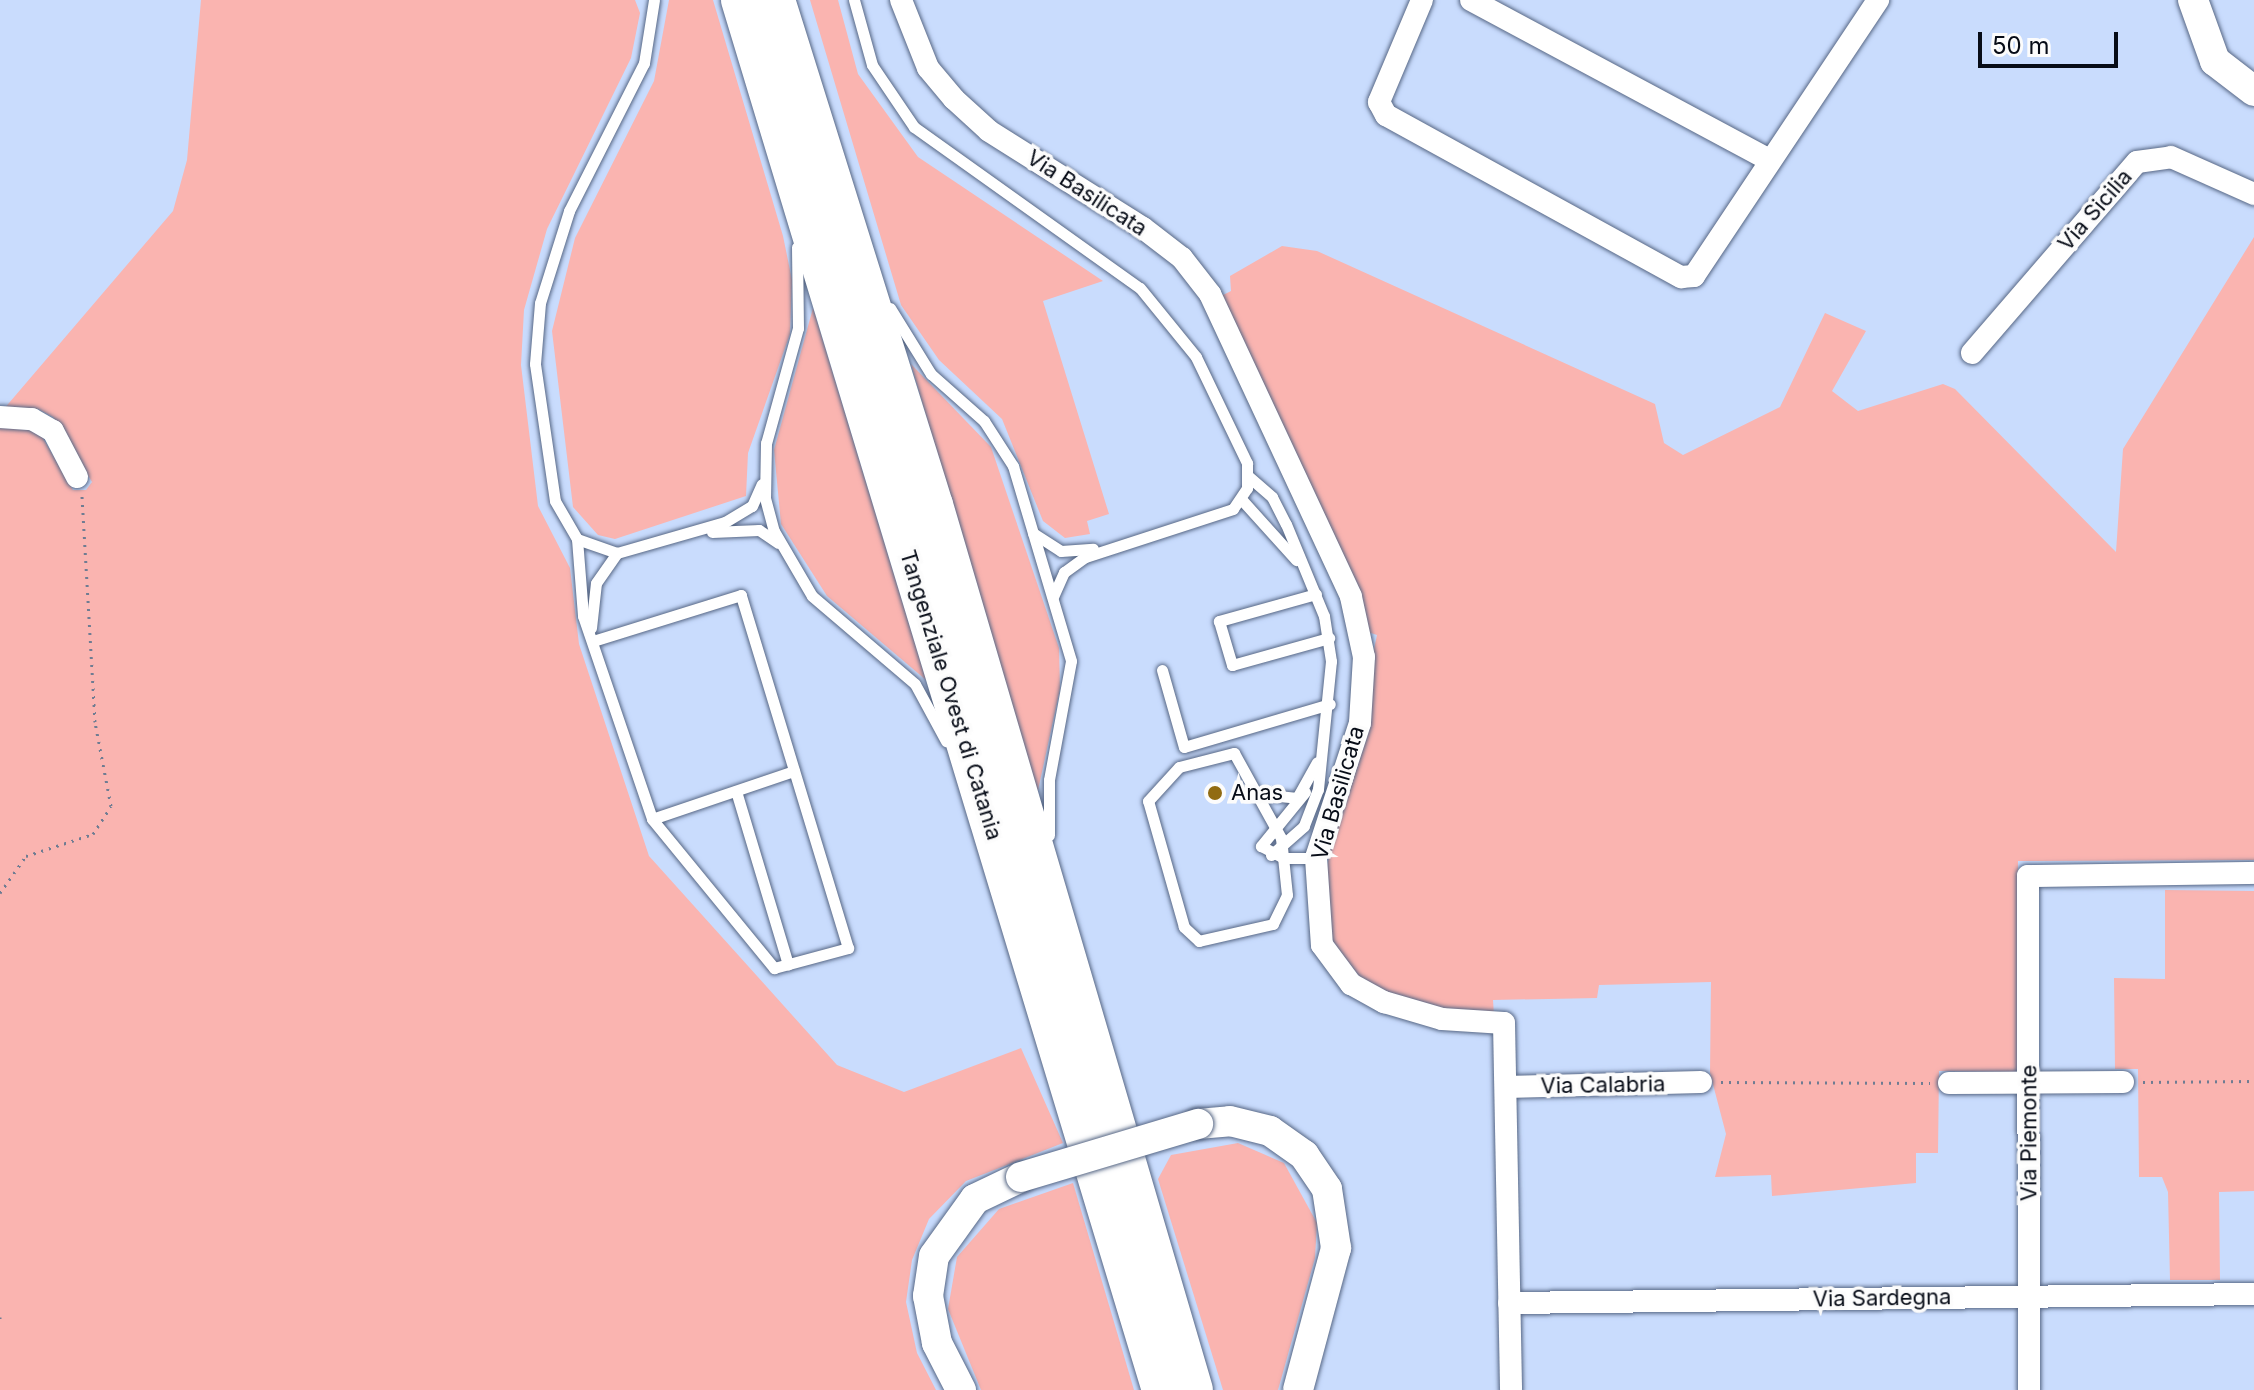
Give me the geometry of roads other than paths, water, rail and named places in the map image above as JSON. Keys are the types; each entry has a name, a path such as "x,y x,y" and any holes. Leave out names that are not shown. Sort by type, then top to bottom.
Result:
{"highway":[{"name":"Tangenziale Ovest di Catania","path":"741,0 1098,1128 1193,1390"},
{"name":"Tangenziale Ovest di Catania","path":"775,0 933,505 1098,1128 1162,1390"}],"street":[{"name":"Via Basilicata","path":"901,0 922,56 954,99 989,131 1143,228 1182,258 1210,294 1351,597 1364,657 1360,723 1316,858 1322,945 1338,972 1411,1012 1504,1023 1511,1390"},
{"path":"1422,0 1379,102 1386,115 1681,277 1694,276 1768,159 1878,0"},
{"path":"1471,0 1768,159"},
{"path":"2193,0 2215,61 2248,80"},
{"name":"Via Sicilia","path":"1972,353 2137,162 2171,157 2254,194"},
{"path":"0,417 32,419 53,431 77,477"},
{"name":"Via Piemonte","path":"2029,1390 2028,876 2254,873"},
{"name":"Via Calabria","path":"1506,1087 1701,1082"},
{"path":"1949,1083 2123,1082"},
{"path":"961,1390 937,1343 928,1296 934,1256 975,1199 1021,1177 1198,1124 1230,1121 1270,1131 1304,1155 1327,1189 1336,1248 1298,1390"},
{"name":"Via Sardegna","path":"1509,1303 2254,1294"}],"lane":[{"path":"593,641 741,595 848,948 774,968 652,819 581,607 577,539 555,501 536,332 561,231 644,63 654,0"},
{"path":"688,535 752,506 763,480 766,443 798,328 799,260 729,0"},
{"path":"854,0 872,65 914,127 967,170 1100,254 1161,310 1196,357 1248,476 1272,497 1316,594 1329,638 1330,704 1310,813 1284,853"},
{"path":"763,480 784,550 812,596 885,652 936,718 1056,1094 1098,1128 1116,1073 1049,839 1049,780 1071,672 1033,533 1001,443 931,374 887,299"},
{"path":"1033,533 1061,551 1110,546 1233,509 1242,500 1248,476"},
{"path":"1242,500 1306,573"},
{"path":"577,539 617,553 688,535 746,528 784,550"},
{"path":"1052,598 1064,572 1110,546"},
{"path":"593,641 591,600 617,553"},
{"path":"1316,594 1219,621 1232,665 1329,638"},
{"path":"1162,670 1184,747 1330,704"},
{"path":"1316,858 1284,853 1271,855 1261,846 1305,792 1324,742"},
{"path":"1234,753 1260,794 1284,853 1287,895 1273,924 1211,943 1190,936 1148,801 1169,772 1234,753"},
{"path":"652,819 794,771"},
{"path":"736,791 788,964"},
{"path":"1260,794 1288,801 1305,792"}],"place":[{"name":"Anas","path":"1215,793"}]}
